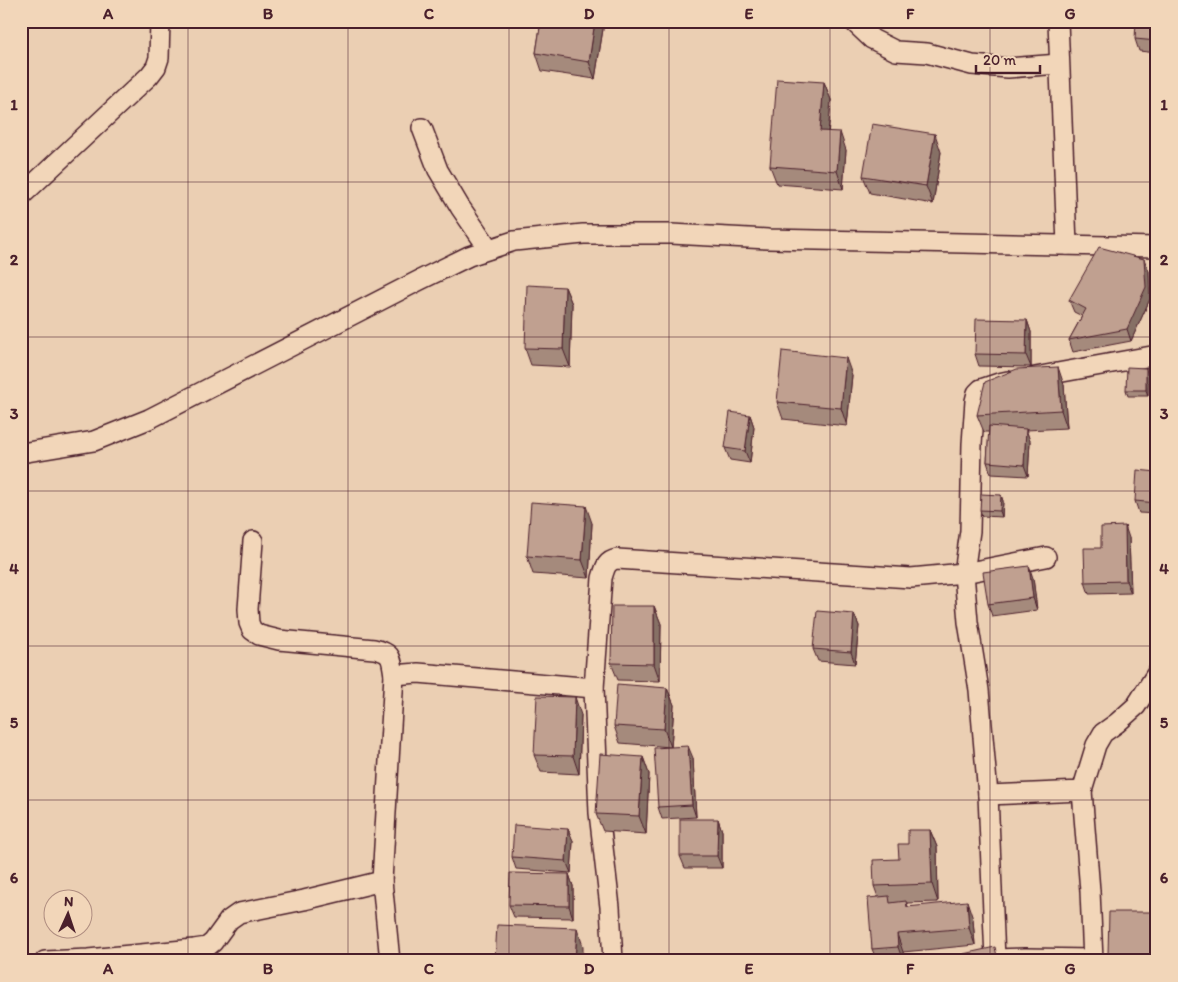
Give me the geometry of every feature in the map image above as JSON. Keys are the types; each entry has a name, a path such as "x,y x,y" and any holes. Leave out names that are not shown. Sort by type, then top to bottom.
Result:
{"street":[{"path":"21,196 149,76 156,67 159,58 160,21"},
{"path":"853,21 872,39 896,51 927,53 972,65 999,68 1059,64"},
{"path":"1058,21 1067,245"},
{"path":"422,128 438,170 488,250"},
{"path":"21,453 94,441 149,419 420,280 469,256 514,240 583,234 671,234 768,239 1157,247"},
{"path":"1157,355 999,383 981,389 977,393 972,444 970,531 964,573 968,622 979,690 988,795 992,960 1025,958 1093,960 1082,790 1096,745 1103,733 1136,706 1157,673"},
{"path":"254,541 248,609 249,623 252,630 279,640 384,651 391,658 394,675 382,881 390,961"},
{"path":"613,961 610,907 598,813 594,688 602,578 605,566 611,560 911,578 964,573 1046,557"},
{"path":"394,675 418,673 594,688"},
{"path":"988,795 1082,790"},
{"path":"45,961 88,959 207,947 229,920 239,913 304,900 382,881"}],"building":[{"path":"541,21 595,21 589,62 536,53"},
{"path":"1136,21 1157,21 1157,41 1135,39"},
{"path":"777,79 824,82 820,131 840,132 837,171 770,166"},
{"path":"872,124 935,134 926,186 863,176"},
{"path":"1099,247 1144,259 1146,287 1127,329 1069,340 1086,309 1069,300"},
{"path":"527,285 565,287 563,349 525,348"},
{"path":"976,319 1027,320 1026,355 975,354"},
{"path":"782,351 846,358 841,408 777,402"},
{"path":"1058,367 1061,410 977,415 985,382 1017,369"},
{"path":"1127,367 1146,368 1146,390 1126,390"},
{"path":"730,412 750,415 745,451 725,448"},
{"path":"989,426 1026,429 1024,465 987,462"},
{"path":"1137,470 1157,472 1157,503 1135,501"},
{"path":"981,494 1001,495 1000,511 980,510"},
{"path":"531,502 586,506 582,560 527,556"},
{"path":"1125,526 1126,581 1085,582 1084,548 1101,548 1101,527"},
{"path":"1029,566 1033,598 988,604 983,572"},
{"path":"612,606 654,606 654,664 611,663"},
{"path":"817,611 854,614 851,652 813,649"},
{"path":"617,684 667,688 664,729 614,726"},
{"path":"537,696 575,697 573,756 534,755"},
{"path":"688,746 692,805 658,807 654,748"},
{"path":"600,754 643,757 639,816 596,814"},
{"path":"680,819 718,819 717,856 680,856"},
{"path":"514,825 568,829 566,861 512,857"},
{"path":"908,830 930,830 932,884 874,886 873,860 899,859 898,844 908,844"},
{"path":"510,873 569,874 569,906 509,905"},
{"path":"889,896 890,903 906,901 907,907 967,901 969,928 897,934 898,947 872,949 868,898"},
{"path":"1109,912 1156,912 1156,961 1119,961 1119,955 1108,955"},
{"path":"497,925 577,928 575,961 495,960"},
{"path":"995,947 998,961 965,961 963,954"}]}
